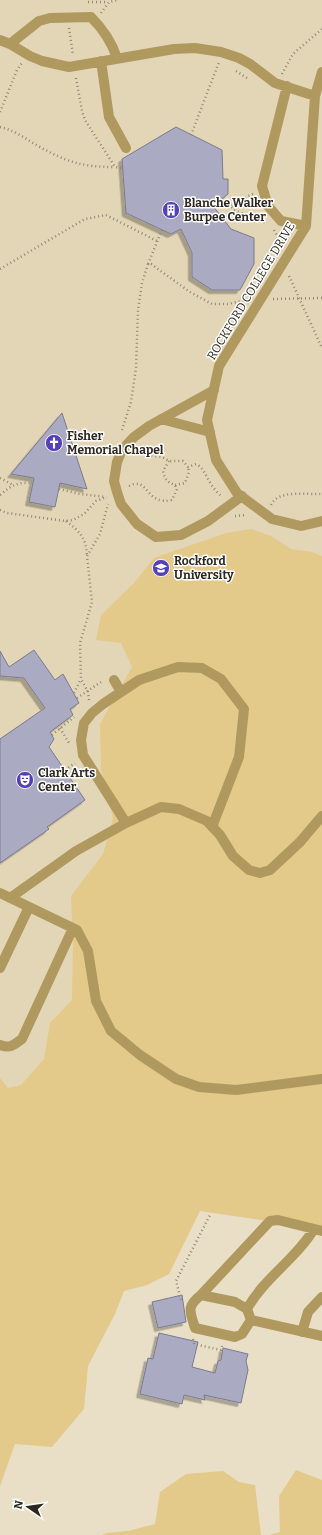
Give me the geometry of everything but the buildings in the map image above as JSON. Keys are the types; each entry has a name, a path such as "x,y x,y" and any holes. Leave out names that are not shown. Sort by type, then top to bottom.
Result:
{"street":[{"path":"10,44 39,21 66,16 90,17 95,21 106,37 117,58"},
{"path":"0,40 42,61 69,67 101,60 174,49 195,48 219,58 239,58 275,82 315,96"},
{"path":"101,60 109,117 126,148"},
{"name":"ROCKFORD COLLEGE DRIVE","path":"322,72 315,96 306,226 219,366 207,420 216,460 237,493 272,519 301,526 322,521"},
{"path":"287,86 262,186 268,206 281,221 306,226"},
{"path":"214,390 134,437 122,450 117,462 114,481 121,504 137,524 156,537 181,535 208,521 242,496"},
{"path":"161,420 210,432"},
{"path":"126,823 83,755 81,740 84,724 92,713 139,680 178,667 202,668 221,680 244,709 239,757 212,827"},
{"path":"114,680 121,692"},
{"path":"10,898 76,851 126,823 161,807 179,809 207,821 220,835 233,856 249,870 260,873 270,870 300,842 322,816"},
{"path":"0,892 77,930 88,951 96,1001 111,1030 140,1055 176,1079 199,1087 236,1090 322,1079"},
{"path":"0,968 29,906"},
{"path":"0,1045 6,1047 13,1046 22,1039 73,928"},
{"path":"278,1220 318,1230 254,1297 248,1309 251,1320 242,1334 235,1337 195,1328 190,1311 193,1301 201,1295 270,1221 278,1220"},
{"path":"201,1295 235,1302 248,1309"},
{"path":"302,1332 308,1312 322,1297"},
{"path":"251,1320 322,1336"}],"path":[{"path":"88,2 109,2 117,0"},
{"path":"95,21 109,2"},
{"path":"66,16 82,111 85,120 115,167"},
{"path":"192,134 219,58 226,65"},
{"path":"232,69 250,80"},
{"path":"0,112 17,70"},
{"path":"0,127 9,129 39,147 70,162 92,167 123,168"},
{"path":"253,193 230,205 234,210 269,224"},
{"path":"0,269 85,219 106,215 157,241"},
{"path":"120,434 131,402 135,375 138,310 142,283 162,230"},
{"path":"148,264 151,264 190,292 212,304 228,304 252,299 322,298"},
{"path":"298,299 322,346"},
{"path":"122,430 126,428"},
{"path":"137,447 141,452 148,455 162,457 169,462 183,461 188,467 189,472 185,483 175,485 168,482 164,478 163,471 169,462"},
{"path":"188,467 196,464 200,466 212,485 229,506"},
{"path":"0,478 13,485"},
{"path":"0,495 13,485 23,482 33,483"},
{"path":"129,486 135,484 144,486 157,500 166,501 172,500 176,489 175,485"},
{"path":"59,489 80,494 108,497"},
{"path":"87,556 100,534 108,505 108,493"},
{"path":"266,515 273,500 278,497 292,494 322,494"},
{"path":"108,497 111,502"},
{"path":"0,510 7,513 66,521 73,520 84,514 96,501 108,497"},
{"path":"229,518 235,516"},
{"path":"66,521 81,533 86,546 92,602 80,643 81,679 74,694"},
{"path":"81,679 88,692"},
{"path":"77,698 101,682"},
{"path":"52,735 80,713"}],"shaded area":[{"name":"Rockford University","path":"0,0 322,0 322,1202 0,1135"},
{"path":"251,529 271,536 291,549 312,552 322,556 322,1229 200,1211 169,1274 147,1285 124,1291 115,1314 88,1366 84,1409 52,1447 15,1444 0,1486 0,1078 8,1088 21,1085 44,1059 50,1023 72,1000 73,944 71,896 103,854 113,818 101,769 100,724 132,667 121,643 96,640 101,615 134,583 154,558 226,533"},
{"path":"296,1470 322,1480 322,1535 270,1535 280,1532 279,1496"},
{"path":"223,1471 239,1482 255,1485 261,1535 101,1535 128,1531 155,1524 160,1492 186,1474"}],"place":[{"name":"Blanche Walker Burpee Center","path":"171,210"},
{"name":"Fisher Memorial Chapel","path":"54,443"},
{"name":"Rockford University","path":"161,568"},
{"name":"Clark Arts Center","path":"25,780"}]}
